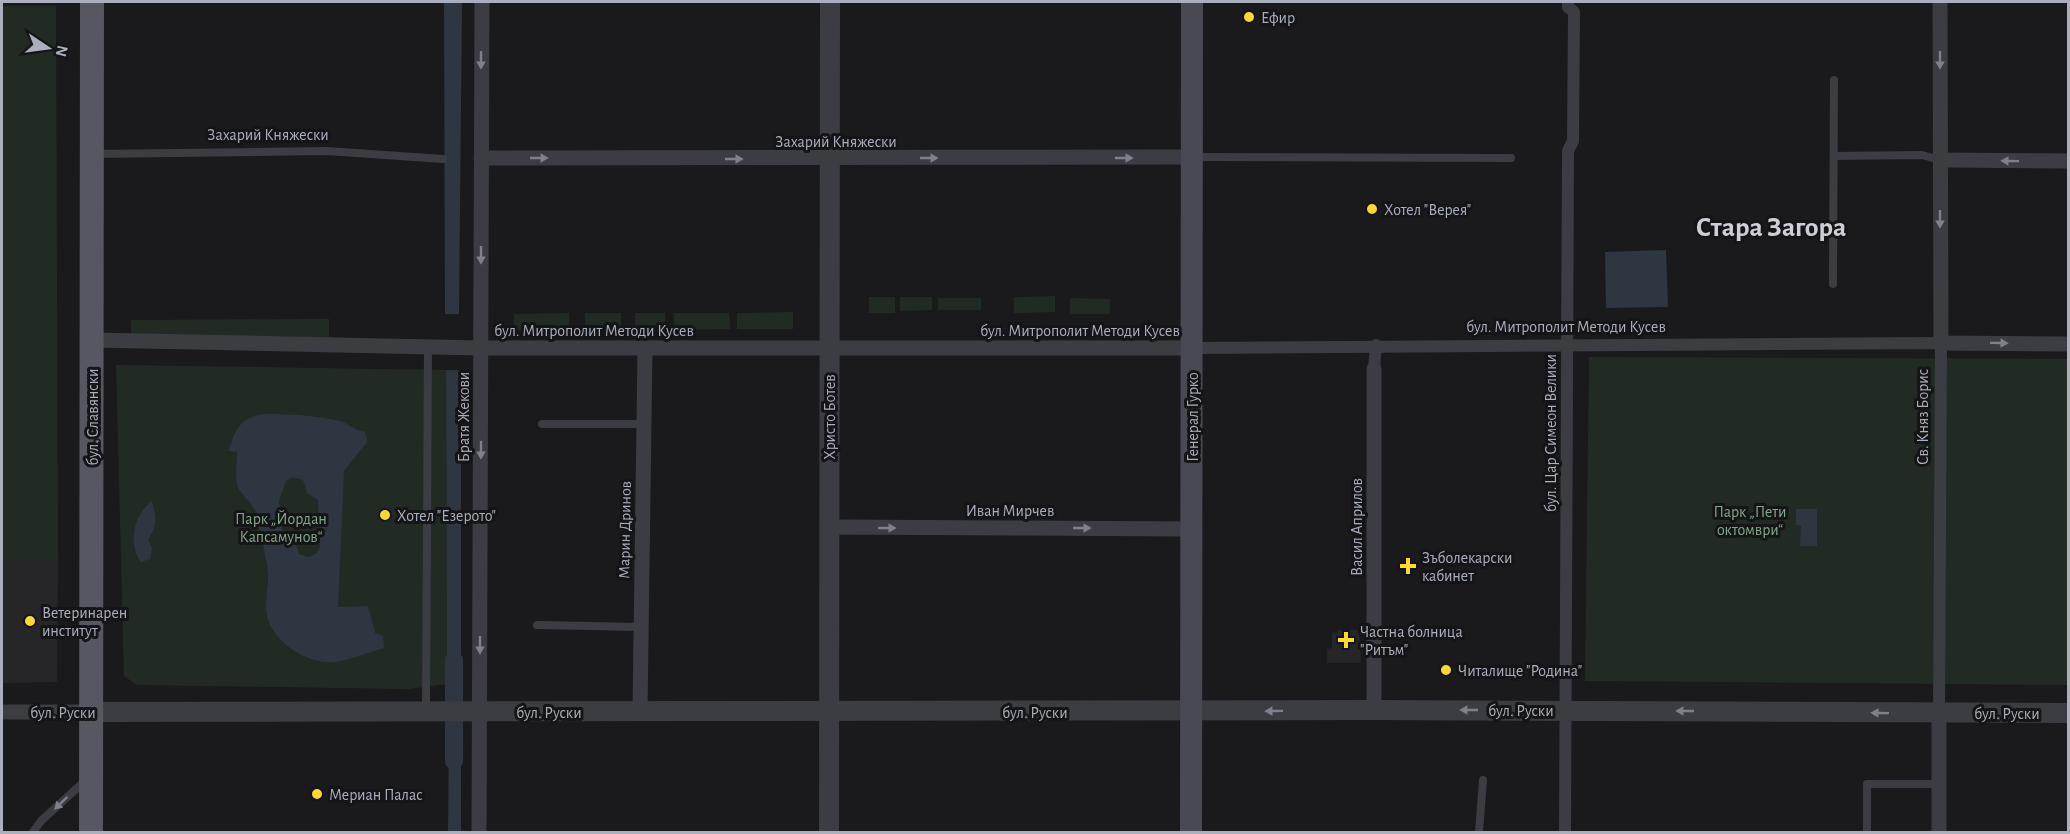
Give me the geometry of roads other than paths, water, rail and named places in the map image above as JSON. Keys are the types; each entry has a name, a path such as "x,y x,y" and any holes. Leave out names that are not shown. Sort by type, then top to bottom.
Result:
{"main road":[{"name":"бул. Славянски","path":"91,832 92,2"},
{"name":"Генерал Гурко","path":"1191,832 1192,2"}],"street":[{"name":"Братя Жекови","path":"479,832 482,2"},
{"name":"Христо Ботев","path":"829,832 830,2"},
{"name":"бул. Цар Симеон Велики","path":"1565,832 1568,151 1573,141 1574,24 1574,12 1568,7 1568,2"},
{"name":"Св. Княз Борис","path":"1939,832 1940,2"},
{"name":"Захарий Княжески","path":"481,158 1192,158"},
{"path":"1940,160 2068,161"},
{"name":"бул. Митрополит Методи Кусев","path":"92,340 481,348 829,350 1376,345 2068,344"},
{"name":"Васил Априлов","path":"1374,710 1374,369 1376,345"},
{"name":"Марин Дринов","path":"640,712 645,349"},
{"name":"Иван Мирчев","path":"829,527 1192,529"},
{"name":"бул. Руски","path":"2,712 1566,710 2068,713"}],"lane":[{"path":"1833,284 1834,80"},
{"name":"Захарий Княжески","path":"92,154 327,151 443,159"},
{"path":"1834,156 1922,155 1940,160"},
{"path":"1192,158 1510,158"},
{"path":"428,346 432,712"},
{"path":"542,424 644,424"},
{"path":"537,625 641,627"},
{"path":"33,832 41,821 91,775"},
{"path":"1479,832 1484,780"},
{"path":"1867,832 1867,784 1939,784"}],"water":[{"path":"444,2 462,2 459,314 445,314"},
{"path":"1666,250 1668,307 1606,308 1605,252"},
{"path":"446,370 461,370 461,685 447,684"},
{"path":"282,414 321,417 343,422 365,432 367,442 344,471 338,607 368,606 375,633 383,636 384,648 342,661 326,662 296,652 273,631 266,611 268,571 257,514 237,483 237,452 229,451 236,431 244,421 255,416","holes":["292,477 303,480 307,493 318,500 320,547 316,554 308,557 299,554 295,542 282,529 279,501 286,481"]},
{"path":"152,501 155,521 148,539 152,548 150,559 141,562 134,546 134,530 141,514"},
{"path":"1796,509 1817,509 1817,546 1800,546 1801,526 1796,525"},
{"path":"449,738 461,738 461,832 448,832"}],"waterway":[{"path":"454,660 454,761"}],"place":[{"name":"Ефир","path":"1249,17"},
{"name":"Хотел \"Верея\"","path":"1372,209"},
{"name":"Хотел \"Езерото\"","path":"385,515"},
{"name":"Зъболекарски кабинет","path":"1408,566"},
{"name":"Ветеринарен институт","path":"30,621"},
{"name":"Частна болница \"Ритъм\"","path":"1346,640"},
{"name":"Читалище \"Родина\"","path":"1446,670"},
{"name":"Мериан Палас","path":"317,794"}],"district":[{"name":"Стара Загора","path":"1771,226"}],"park label":[{"name":"Парк „Пети октомври“","path":"1750,520"},
{"name":"Парк „Йордан Капсамунов“","path":"281,527"}]}
